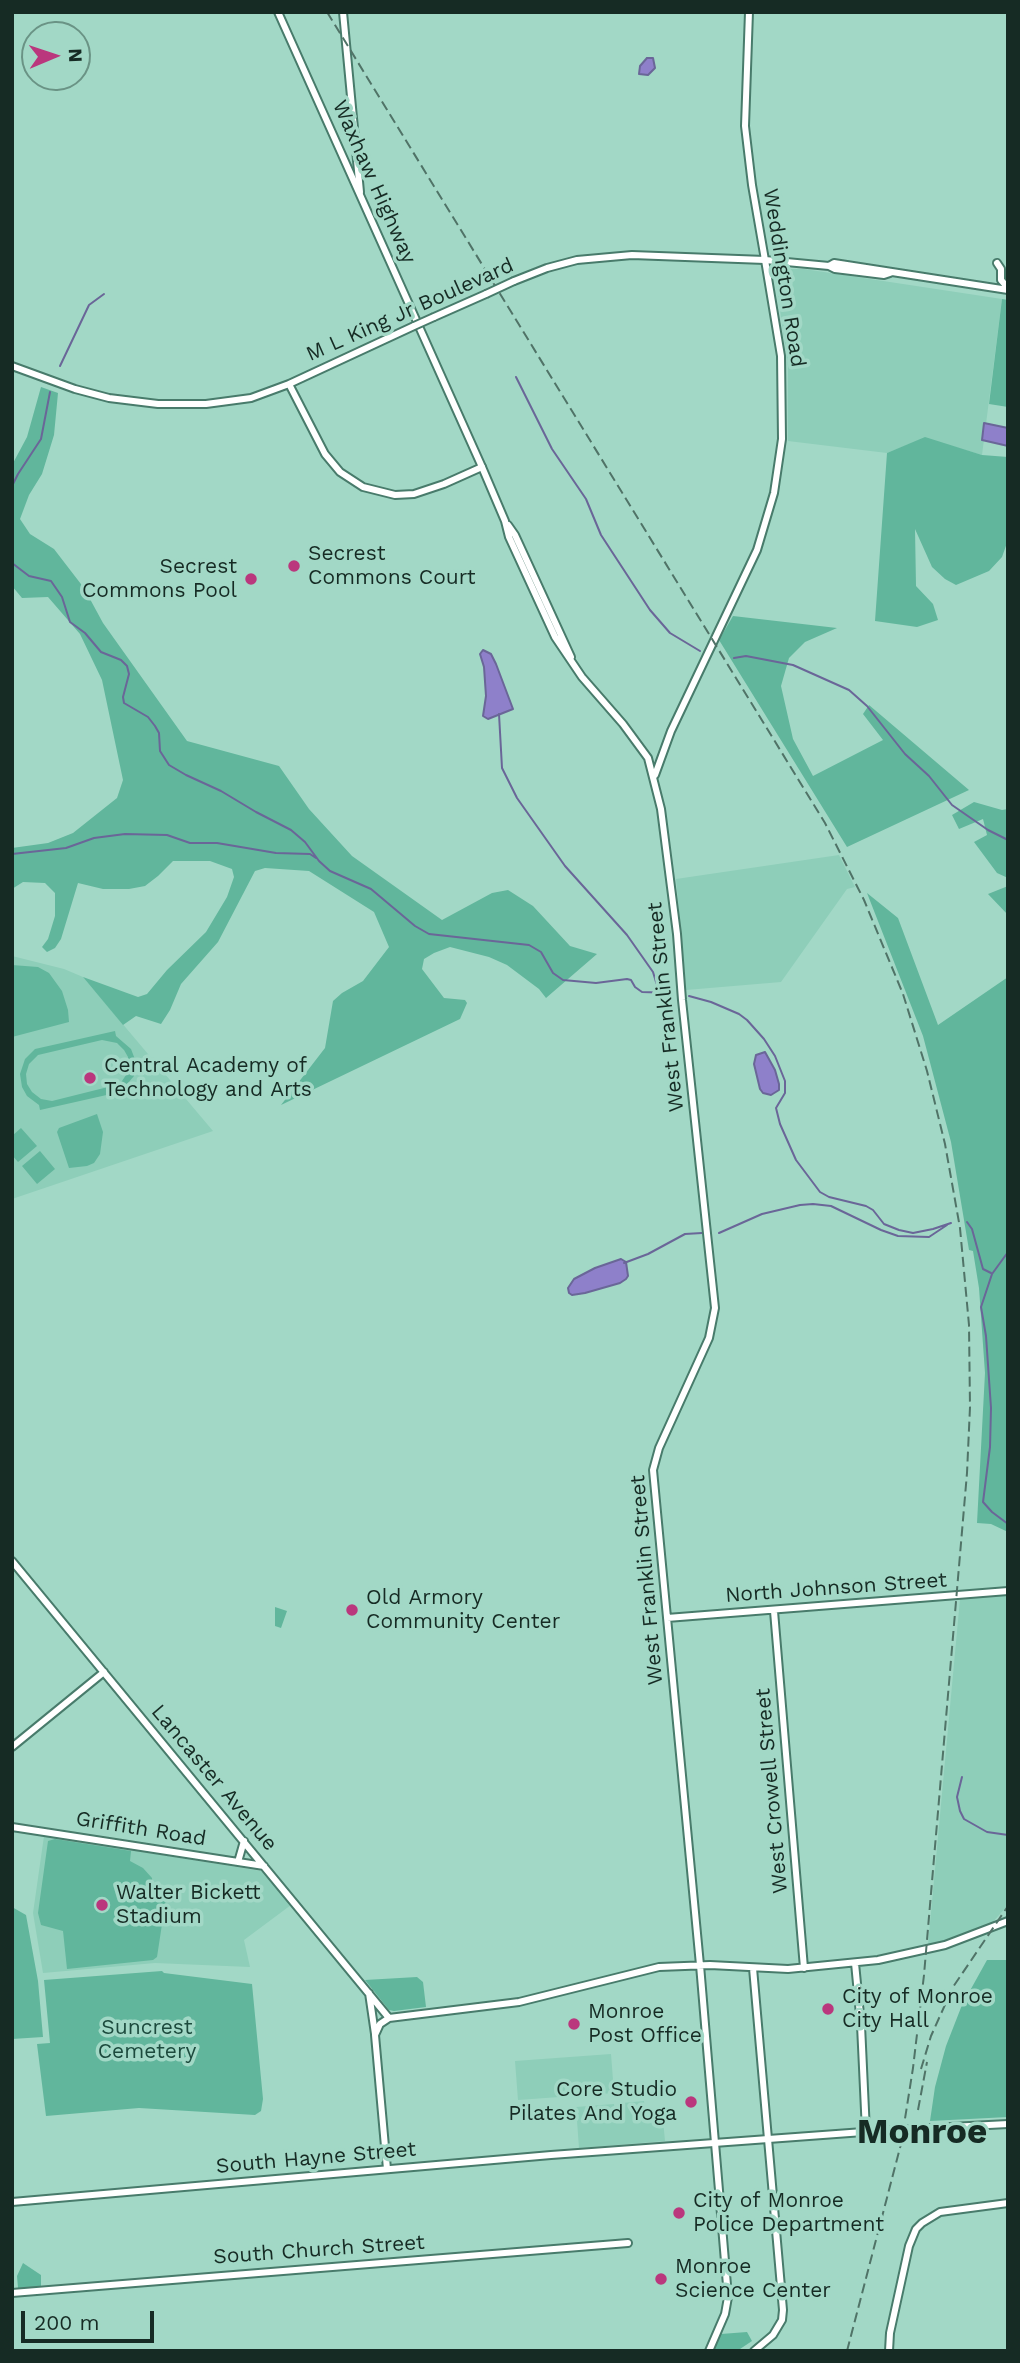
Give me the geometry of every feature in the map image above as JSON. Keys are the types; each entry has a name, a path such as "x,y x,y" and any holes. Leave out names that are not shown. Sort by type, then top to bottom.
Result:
{"main road":[{"name":"Waxhaw Highway","path":"278,12 555,637 639,744 648,758 654,777"},
{"path":"343,12 360,192"},
{"name":"Weddington Road","path":"654,777 671,731 757,550 774,497 782,439 781,356 752,185 745,126 749,12"},
{"name":"M L King Jr Boulevard","path":"12,366 92,394 158,404 228,402 251,398 289,384 514,281 562,263 606,256 765,260 830,266 834,263 1008,289"},
{"path":"997,263 1001,269 1001,279 1008,289"},
{"path":"289,384 325,454 340,472 363,487 395,495 414,494 481,467"},
{"name":"Waxhaw Highway","path":"505,521 515,535 572,662"},
{"path":"521,564 524,564 536,580"},
{"name":"West Franklin Street","path":"654,777 661,809 677,934 715,1308 709,1338 659,1448 653,1470 700,1965 728,2300 709,2351"},
{"name":"Lancaster Avenue","path":"12,1561 389,2018"},
{"name":"North Johnson Street","path":"667,1618 1008,1591"},
{"name":"West Crowell Street","path":"774,1611 804,1968"},
{"path":"12,1747 104,1672"},
{"name":"Griffith Road","path":"12,1827 264,1866"},
{"path":"237,1862 244,1841"},
{"path":"375,2035 380,2024 389,2018 519,2001 659,1967 700,1965 804,1968 855,1963 946,1945 1008,1921"},
{"path":"855,1963 866,2132"},
{"path":"753,1968 783,2310 782,2320 773,2335 754,2351"},
{"path":"368,1991 375,2035 387,2169"},
{"name":"South Hayne Street","path":"12,2202 622,2150 1008,2124"},
{"path":"889,2351 890,2333 909,2246 916,2230 940,2212 1008,2203"},
{"name":"South Church Street","path":"12,2293 628,2243"}],"shaded area":[{"path":"647,58 653,58 655,68 648,75 639,74 640,66"},
{"path":"784,269 804,269 1002,299 982,455 925,438 887,453 788,441 788,366 775,275"},
{"path":"984,423 1008,428 1008,446 982,440"},
{"path":"483,650 491,654 513,709 488,719 483,716 486,696 484,667 480,654"},
{"path":"839,855 855,887 847,889 781,982 686,990 676,879"},
{"name":"Central Academy of Technology and Arts","path":"12,956 64,969 83,977 213,1131 12,1199"},
{"path":"765,1052 779,1084 779,1090 771,1095 760,1089 754,1064 756,1055"},
{"path":"621,1259 626,1262 628,1276 620,1283 585,1293 569,1293 568,1288 574,1279"},
{"path":"1008,1595 1008,1905 992,1923 959,1938 928,1945 960,1599"},
{"path":"44,1836 261,1871 291,1905 244,1940 250,1967 155,1963 43,1973 33,1913"},
{"path":"611,2054 614,2093 518,2100 515,2061"},
{"path":"644,2101 646,2121 663,2120 665,2141 579,2148 576,2107 614,2104 616,2123 623,2123 622,2103"}],"green space":[{"path":"1002,299 1008,300 1008,407 989,404"},
{"path":"41,387 58,393 54,435 42,474 29,495 20,519 30,534 54,549 84,588 103,623 187,741 279,766 309,809 352,856 442,920 492,893 508,890 533,906 570,946 597,954 546,998 539,989 507,965 489,957 450,947 434,953 424,959 422,969 444,998 465,1000 467,1003 460,1019 281,1105 325,1048 333,1001 363,981 389,947 374,912 309,871 265,868 255,871 218,942 181,984 161,1024 136,1016 123,1025 83,977 138,997 147,994 206,932 227,897 234,877 232,869 210,861 173,861 145,886 103,889 78,883 61,939 55,948 47,952 42,947 48,939 55,916 55,893 45,883 23,882 12,889 12,848 48,843 73,833 117,798 123,780 102,680 80,634 48,597 22,598 12,586 12,465 27,437"},
{"path":"925,437 982,455 1008,457 1008,540 1002,557 989,571 956,585 932,567 915,529 916,586 933,604 938,620 917,627 875,621 887,453"},
{"path":"733,616 837,628 805,642 789,658 781,686 793,739 813,776 883,740 863,714 869,705 969,790 847,847 719,640"},
{"path":"974,802 1002,810 1008,809 1008,878 997,873 974,842 987,835 983,819 959,829 952,815"},
{"path":"1008,886 1008,915 988,894"},
{"path":"867,893 898,918 938,1025 1008,977 1008,1532 991,1524 977,1523 985,1373 979,1288 973,1251 969,1250 951,1142 923,1036"},
{"path":"12,965 38,967 49,973 62,991 69,1022 12,1037"},
{"path":"115,1031 116,1036 131,1049 136,1062 134,1076 122,1090 111,1094 40,1110 39,1105 27,1096 22,1087 20,1074 25,1059 35,1049","holes":["102,1040 117,1043 128,1057 128,1072 120,1084 52,1101 41,1099 27,1084 29,1064 38,1055"]},
{"path":"97,1114 103,1132 100,1154 94,1163 69,1168 57,1132 59,1128"},
{"path":"21,1128 37,1146 18,1162 12,1155 12,1136"},
{"path":"40,1151 55,1169 37,1184 22,1166"},
{"path":"275,1607 287,1611 281,1628 275,1626"},
{"name":"Walter Bickett Stadium","path":"55,1839 131,1851 130,1861 143,1868 152,1878 153,1896 166,1898 157,1957 153,1960 67,1969 63,1931 41,1925 38,1913 48,1841"},
{"path":"12,1907 26,1915 38,1981 43,2037 12,2039"},
{"path":"987,1960 1008,1960 1008,2117 930,2121 935,2087 946,2046 962,2005"},
{"name":"Suncrest Cemetery","path":"162,1971 252,1984 263,2099 261,2111 255,2115 139,2108 46,2116 37,2044 50,2043 44,1980"},
{"path":"417,1977 423,1982 426,2007 394,2011 389,2010 365,1980"},
{"path":"23,2263 41,2275 41,2287 18,2288 17,2276"},
{"path":"747,2332 752,2341 737,2351 713,2351 721,2334"}],"waterway":[{"path":"60,366 89,305 104,294"},
{"path":"516,377 552,449 586,499 601,535 650,610 670,633 700,651"},
{"path":"12,486 41,439 50,392"},
{"path":"12,563 29,576 51,581 62,597 70,622 85,633 101,652 121,660 127,666 129,674 124,703 148,717 155,726 159,733 160,751 169,765 291,830 330,871 371,889 415,926 429,934 529,945 541,952 553,973 563,980 596,983 627,979 642,992 673,993"},
{"path":"734,658 746,656 793,665 849,690 867,706 905,754 929,776 952,805 988,830 1008,840"},
{"path":"499,714 502,768 517,798 565,866 627,935 653,972 659,992"},
{"path":"12,854 66,848 94,838 125,834 167,835 190,843 217,843 276,853 310,854 316,858"},
{"path":"689,996 739,1014 764,1039 775,1056 785,1081 785,1093 776,1108 780,1124 796,1160 820,1192 829,1197 866,1206 873,1210 884,1224 899,1230 913,1233 951,1223"},
{"path":"719,1233 762,1214 813,1204 831,1206 898,1236 929,1237 947,1225"},
{"path":"967,1222 972,1229 983,1269 991,1273"},
{"path":"624,1263 648,1254 685,1234 702,1233"},
{"path":"1008,1252 992,1274 981,1307 986,1336 991,1408 990,1447 983,1502 1008,1524"},
{"path":"962,1777 957,1797 964,1819 987,1832 1008,1835"}],"railway":[{"path":"327,12 825,823 864,900 903,994 927,1071 945,1144 960,1228 969,1325 970,1407 967,1473 924,1975 913,2068 901,2144 847,2351"},
{"path":"921,2069 931,2036 953,1987 1008,1906"},
{"path":"918,2110 927,2062"}],"place":[{"name":"Secrest Commons Court","path":"294,566"},
{"name":"Secrest Commons Pool","path":"251,579"},
{"name":"Central Academy of Technology and Arts","path":"90,1078"},
{"name":"Old Armory Community Center","path":"352,1610"},
{"name":"Walter Bickett Stadium","path":"102,1905"},
{"name":"City of Monroe City Hall","path":"828,2009"},
{"name":"Monroe Post Office","path":"574,2024"},
{"name":"Core Studio Pilates And Yoga","path":"691,2102"},
{"name":"City of Monroe Police Department","path":"679,2213"},
{"name":"Monroe Science Center","path":"661,2279"}],"district":[{"name":"Monroe","path":"922,2133"}]}
